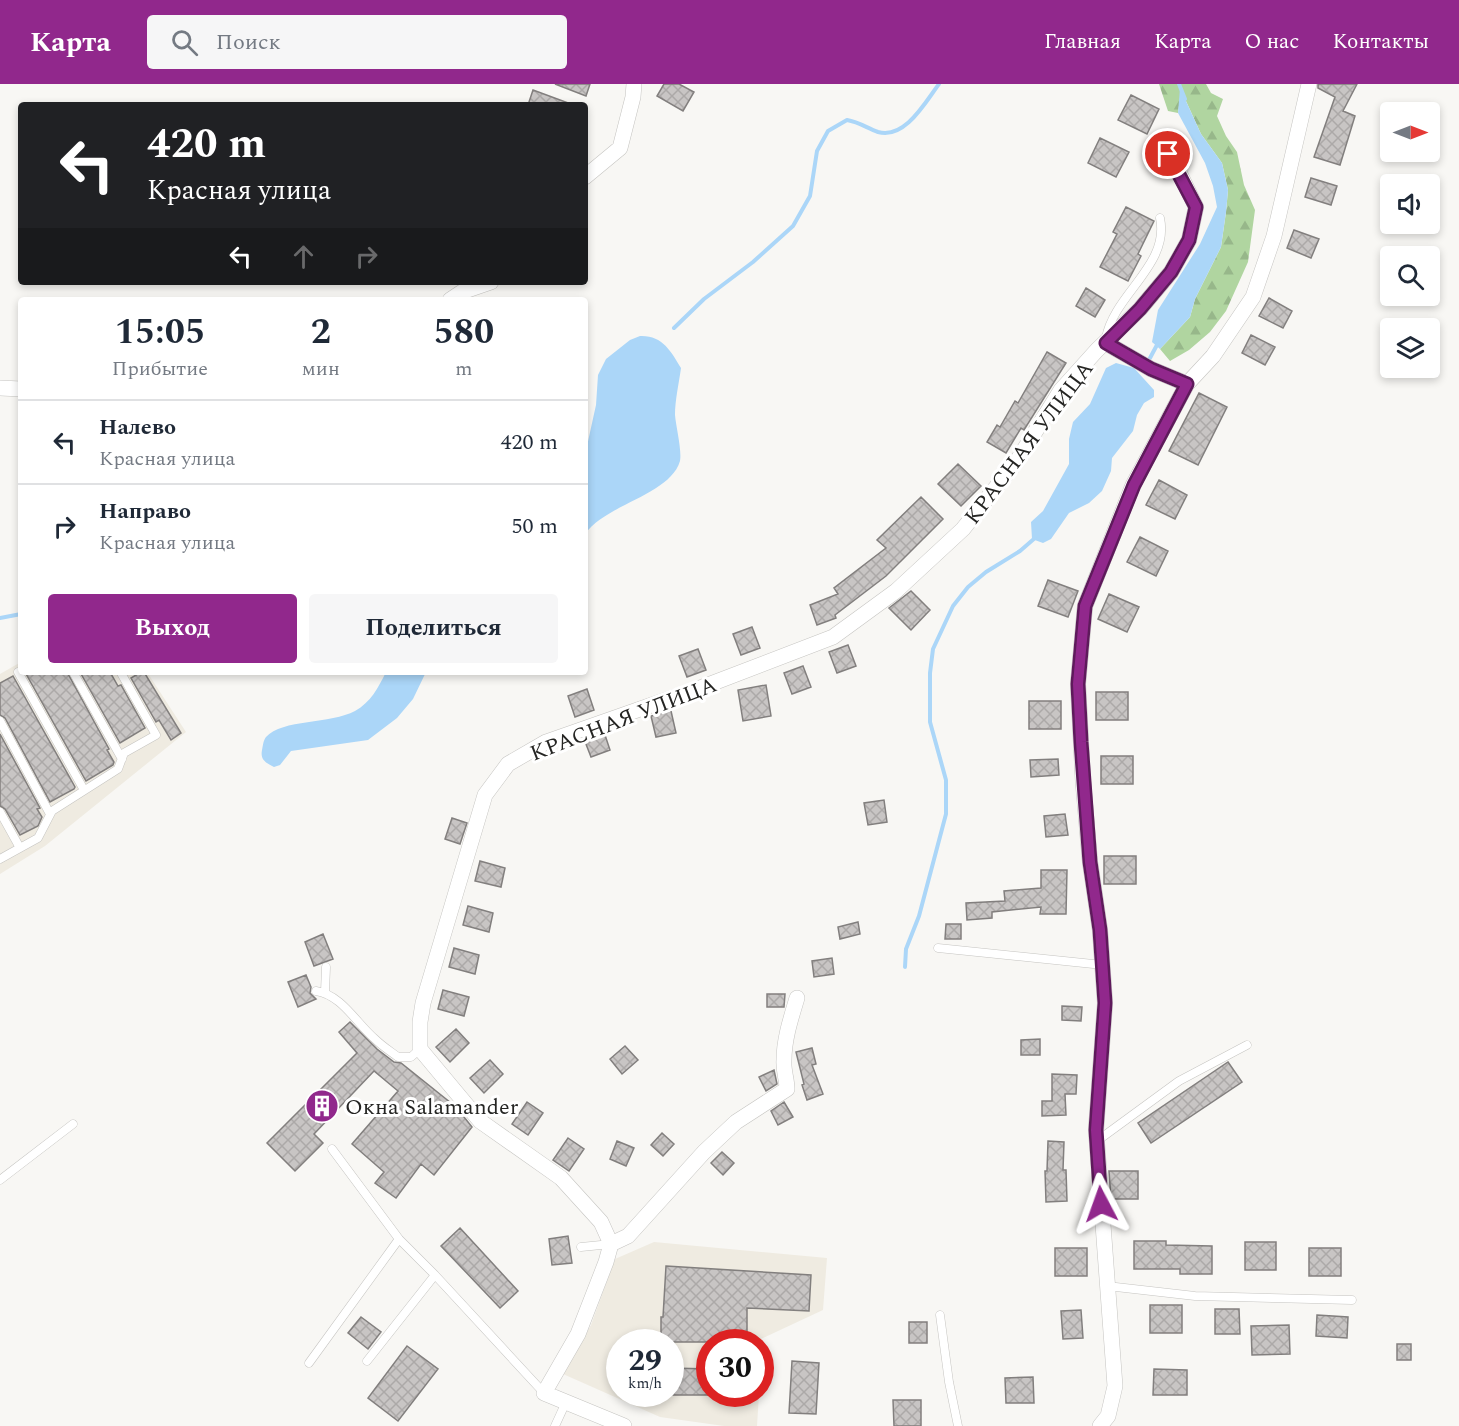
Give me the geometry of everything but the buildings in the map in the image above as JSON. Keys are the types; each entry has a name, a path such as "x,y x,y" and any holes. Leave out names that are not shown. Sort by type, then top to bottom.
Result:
{"street":[{"path":"588,175 620,148 633,97 634,84"},
{"path":"1100,1426 1108,1416 1115,1386 1096,1142 1105,1003 1103,965 1090,862 1078,684 1085,606 1134,485 1187,384 1213,356 1253,297 1274,236 1309,84"},
{"name":"КРАСНАЯ УЛИЦА","path":"420,1049 423,1003 485,795 508,764 546,742 700,688 833,637 896,591 963,529 1017,461 1061,390 1140,309 1171,272 1189,240 1196,207 1177,168 1159,140"},
{"path":"454,297 482,285"},
{"name":"КРАСНАЯ УЛИЦА","path":"1106,343 1151,369 1187,384"},
{"path":"0,388 18,389"},
{"path":"610,1245 628,1236 704,1152 736,1122 787,1089 788,1078 783,1063 786,1037 797,998"},
{"path":"420,1049 480,1121 561,1178 601,1222 610,1245 578,1334 544,1393 624,1426"}],"lane":[{"path":"1106,343 1108,326 1119,304 1155,256 1162,231 1160,218"},
{"path":"20,675 84,790"},
{"path":"75,675 122,759"},
{"path":"0,859 38,838 50,814 118,769 124,753 156,735 121,675"},
{"path":"0,721 50,814"},
{"path":"0,812 20,848"},
{"path":"938,948 1103,965"},
{"path":"325,992 326,967"},
{"path":"316,991 325,992 346,1008 373,1038 398,1058 411,1057 420,1049"},
{"path":"1096,1142 1179,1081 1247,1045"},
{"path":"0,1180 73,1124"},
{"path":"332,1149 399,1239 544,1393"},
{"path":"309,1363 399,1239"},
{"path":"582,1247 610,1245"},
{"path":"367,1360 435,1275"},
{"path":"1107,1294 1352,1300"},
{"path":"940,1315 949,1382 958,1426"},
{"path":"555,1426 566,1402"}],"shaded area":[{"path":"18,664 18,675 149,675 186,732 45,846 0,874 0,674"},
{"path":"654,1242 827,1258 823,1310 774,1333 774,1329 696,1329 696,1407 758,1407 757,1426 724,1426 660,1417 637,1407 684,1407 684,1329 606,1329 606,1393 563,1374 591,1325 615,1259"}],"green space":[{"path":"1159,84 1206,84 1211,93 1223,99 1217,116 1226,136 1237,152 1244,185 1255,210 1248,262 1226,311 1210,332 1189,350 1170,361 1160,349 1190,317 1195,299 1221,247 1228,190 1222,163 1201,134 1181,90 1178,113 1168,111"}],"water":[{"path":"1180,88 1201,134 1222,163 1228,190 1221,247 1195,299 1190,317 1160,349 1152,342 1158,310 1200,244 1217,207 1205,163 1178,113"},
{"path":"648,336 660,341 681,368 675,415 680,461 674,473 664,483 607,515 588,531 588,441 596,405 598,375 606,359 630,340"},
{"path":"1116,363 1134,368 1154,390 1154,397 1144,403 1137,415 1133,431 1112,458 1111,471 1102,491 1089,503 1069,513 1051,539 1043,543 1032,539 1031,522 1043,511 1069,464 1069,439 1073,422 1090,404 1106,368"},
{"path":"384,675 425,675 413,699 397,718 368,740 291,751 280,765 274,767 264,761 262,753 264,742 273,731 355,711 370,699"}],"waterway":[{"path":"674,328 704,299 753,262 793,226 810,196 817,151 828,131 847,120 878,132 888,133 897,130 914,117 939,84"},
{"path":"1179,84 1185,99"},
{"path":"1150,358 1158,343"},
{"path":"905,967 906,949 919,916 946,814 946,780 930,722 930,673 933,649 953,606 968,587 1035,538"},
{"path":"0,618 18,615"}],"place":[{"name":"Окна Salamander","path":"322,1106"}],"route":[{"path":"1101,1204 1096,1130 1105,1003 1100,930 1086,821 1078,684 1085,606 1134,485 1187,384 1151,369 1106,343 1140,309 1171,272 1189,240 1196,207 1168,154"}]}
